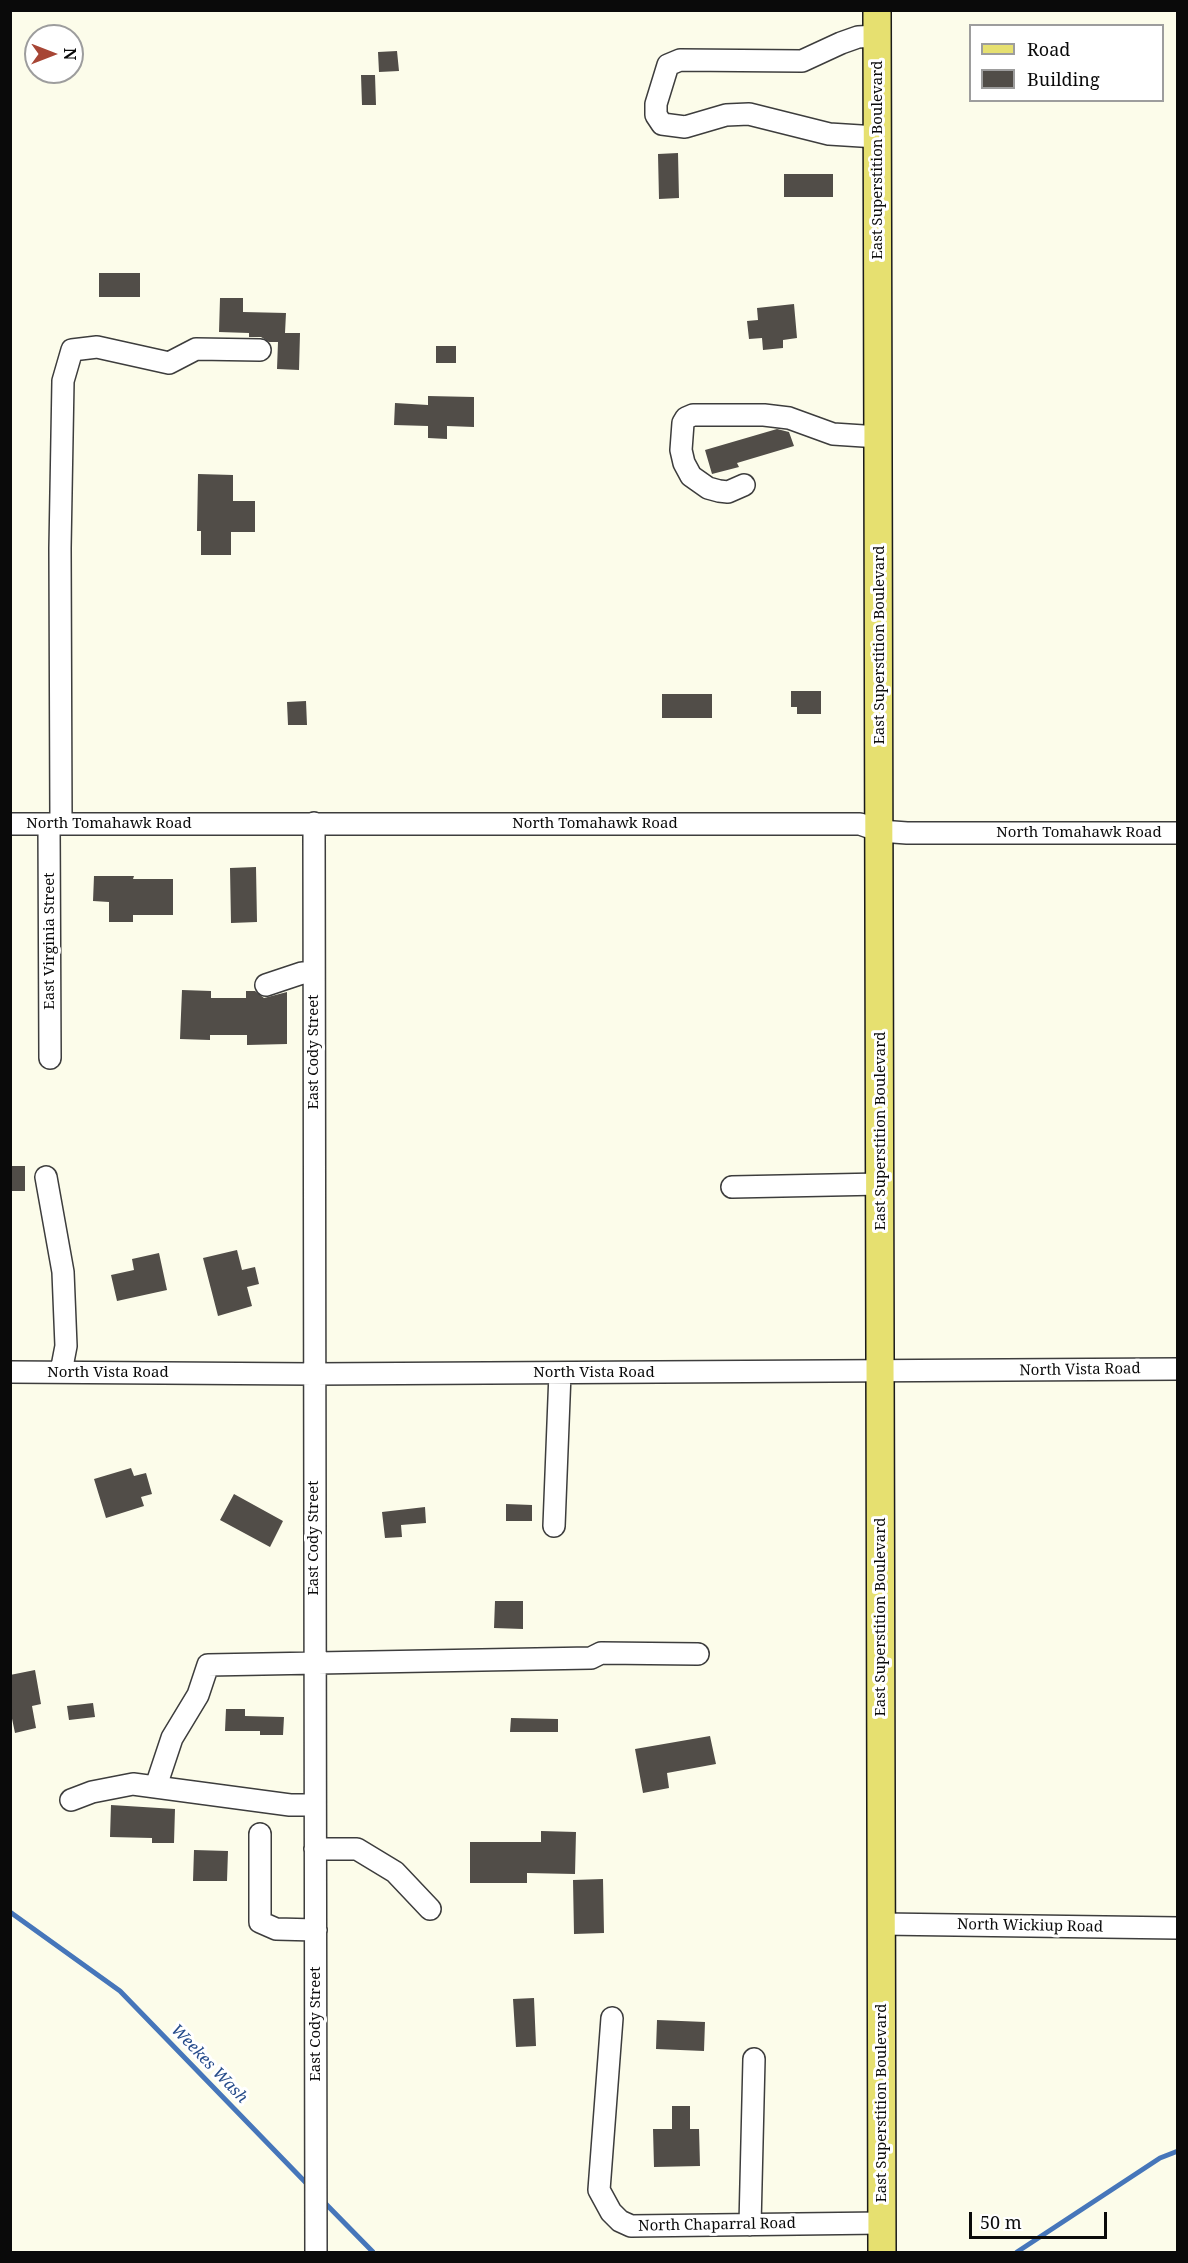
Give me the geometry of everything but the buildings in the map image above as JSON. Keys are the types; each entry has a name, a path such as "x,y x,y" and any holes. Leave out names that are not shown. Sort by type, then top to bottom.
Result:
{"main road":[{"name":"East Superstition Boulevard","path":"877,23 882,2253"}],"street":[{"path":"877,23 858,38 841,43 802,61 680,60 668,65 656,104 656,115 662,124 685,127 726,116 749,114 830,134 878,137"},
{"name":"East Virginia Street","path":"50,1058 63,381 72,350 97,347 169,363 196,349 260,350"},
{"path":"744,484 728,492 719,491 708,488 691,476 684,463 681,450 683,423 686,418 693,415 764,415 789,418 832,434 879,436"},
{"name":"East Cody Street","path":"314,823 316,2253"},
{"name":"North Tomahawk Road","path":"10,824 860,824 880,831 1178,833"},
{"path":"266,985 302,973 314,974"},
{"path":"46,1178 63,1272 66,1346 61,1372"},
{"path":"732,1187 880,1184"},
{"name":"North Vista Road","path":"10,1372 314,1374 1178,1369"},
{"path":"554,1526 560,1373"},
{"path":"156,1786 172,1738 198,1695 208,1665 591,1658 601,1653 698,1654"},
{"path":"71,1800 92,1792 133,1784 291,1805 315,1805"},
{"path":"260,1834 260,1922 276,1929 316,1930"},
{"path":"315,1849 357,1849 395,1872 430,1909"},
{"name":"North Wickiup Road","path":"882,1924 1178,1928"},
{"name":"North Chaparral Road","path":"612,2018 599,2190 611,2212 620,2221 631,2226 882,2223"},
{"path":"750,2225 754,2059"}],"waterway":[{"name":"Weekes Wash","path":"10,1912 120,1991 310,2187"},
{"name":"Weekes Wash","path":"1017,2252 1160,2158 1178,2151"},
{"name":"Weekes Wash","path":"322,2200 373,2252"}]}
